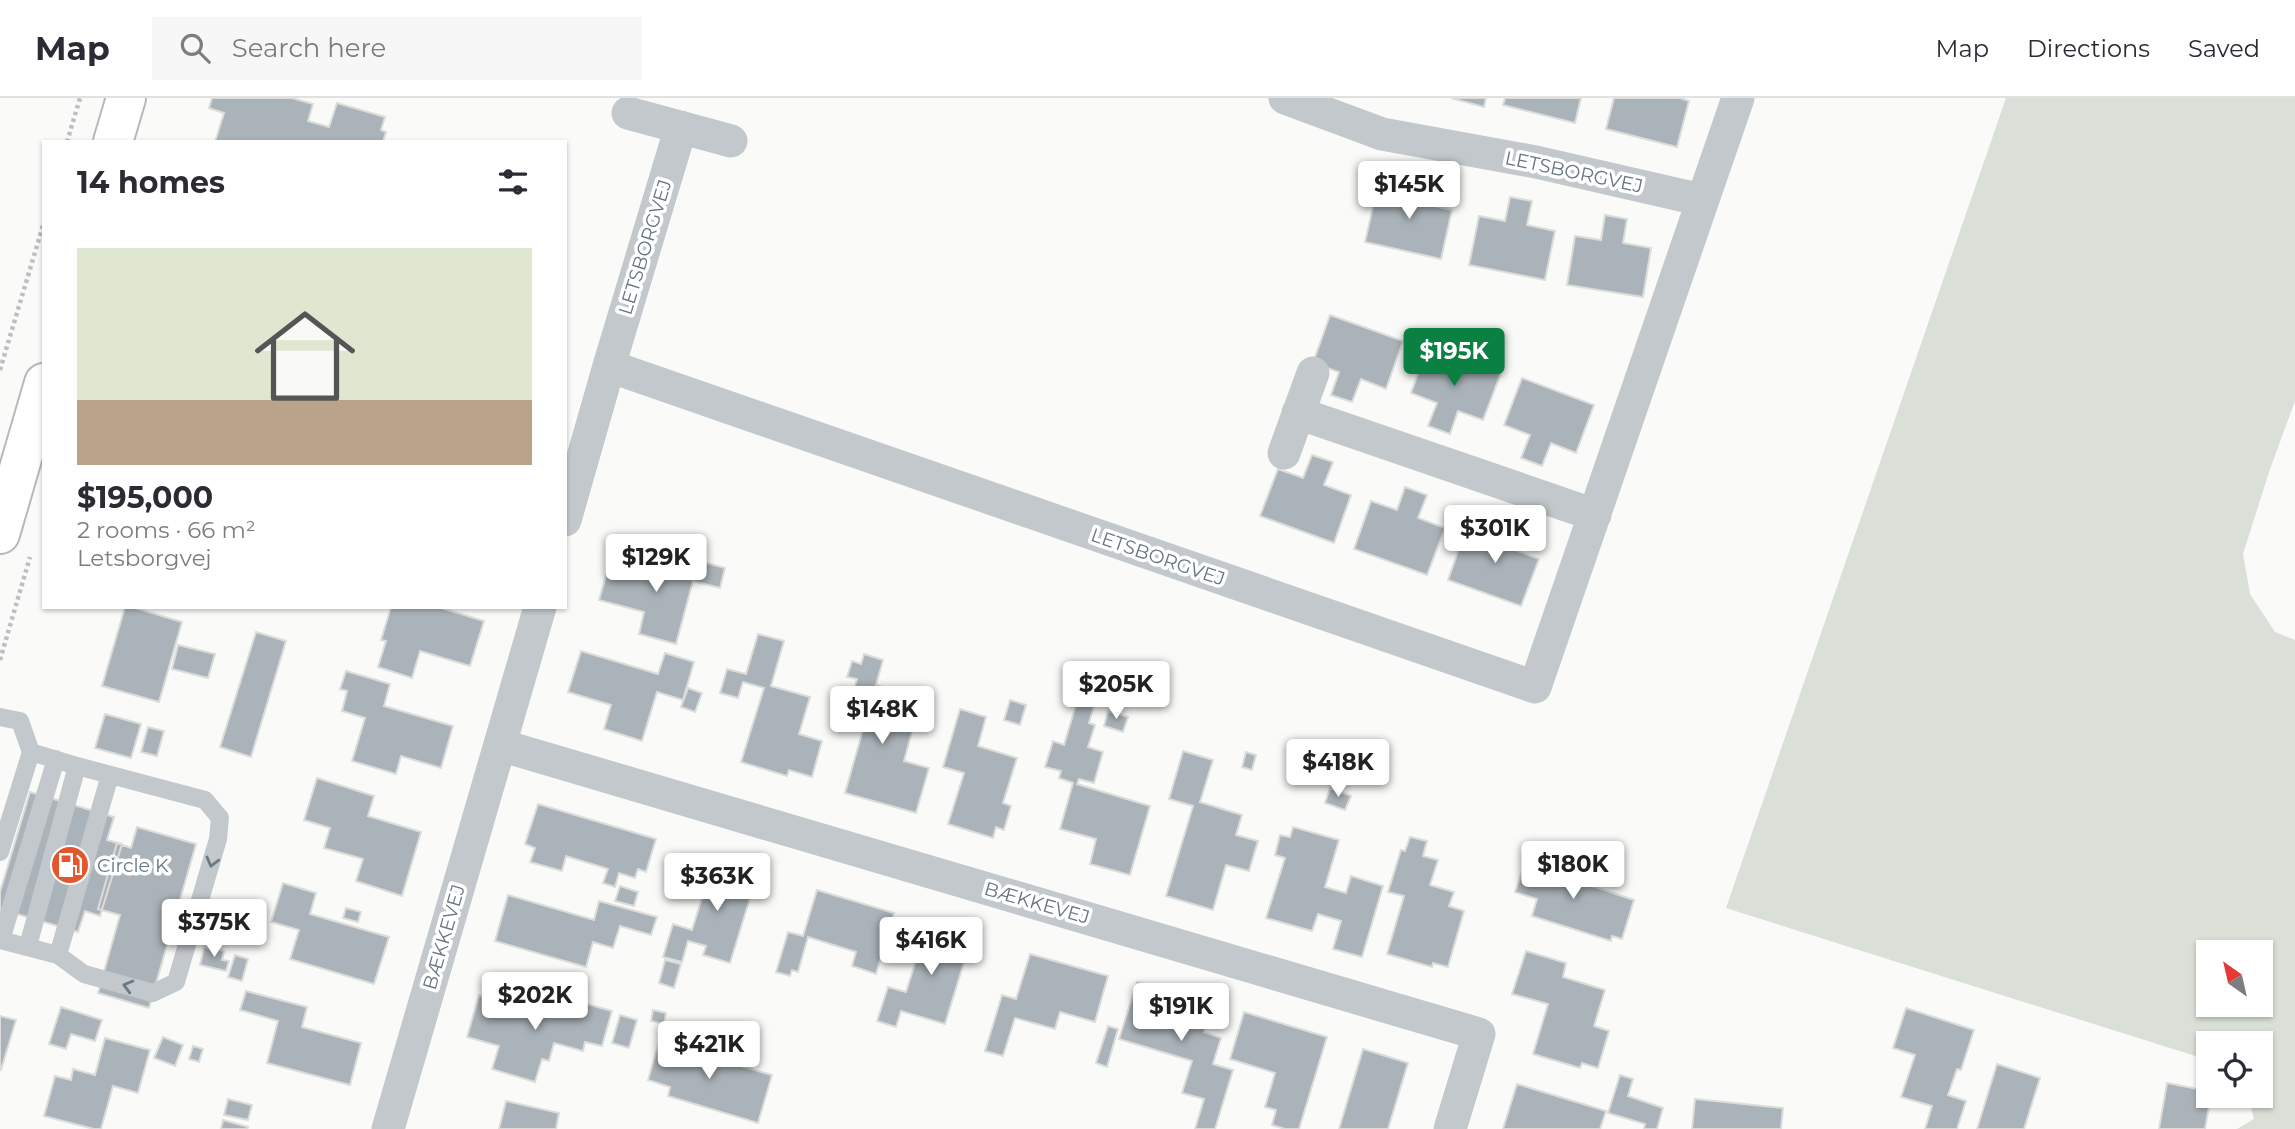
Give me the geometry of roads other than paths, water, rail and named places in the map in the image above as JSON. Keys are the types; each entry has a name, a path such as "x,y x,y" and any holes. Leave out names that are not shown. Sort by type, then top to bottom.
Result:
{"street":[{"path":"114,140 126,98"},
{"name":"LETSBORGVEJ","path":"1285,98 1382,134 1536,162 1702,200"},
{"name":"LETSBORGVEJ","path":"608,366 1535,688 1738,98"},
{"path":"628,113 731,141"},
{"name":"LETSBORGVEJ","path":"567,514 608,366 681,127"},
{"path":"1284,453 1313,373"},
{"path":"16,541 42,394"},
{"path":"1298,413 1595,515"},
{"name":"BÆKKEVEJ","path":"387,1129 539,609"},
{"name":"BÆKKEVEJ","path":"500,745 1479,1034 1450,1129"}],"lane":[{"path":"0,717 20,721 31,752 0,852"},
{"path":"31,752 205,800 220,818 218,839 176,982 153,992 84,974 58,955 1,940 56,759"},
{"path":"28,946 77,766"},
{"path":"58,955 110,775"}],"place":[{"name":"Circle K","path":"70,865"}]}
